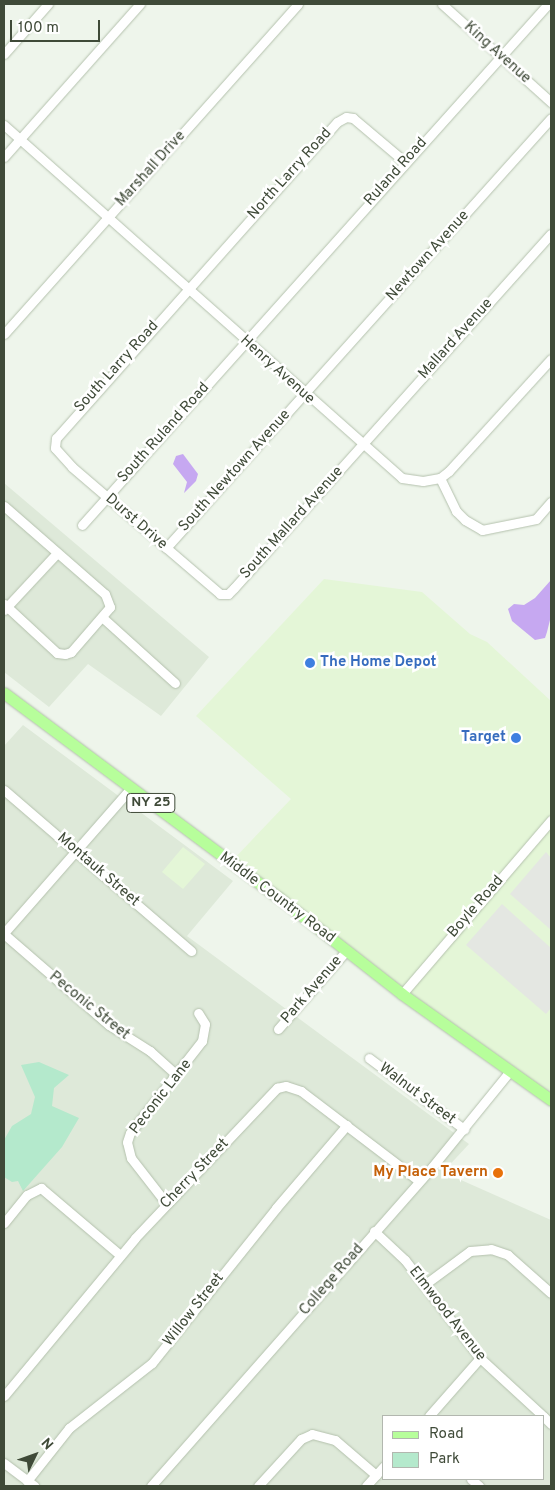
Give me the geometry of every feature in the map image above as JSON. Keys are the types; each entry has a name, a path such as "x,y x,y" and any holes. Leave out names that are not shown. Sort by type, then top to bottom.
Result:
{"main road":[{"name":"Middle Country Road","path":"4,694 402,994 551,1100"}],"street":[{"path":"4,54 48,4"},
{"path":"4,157 140,4"},
{"name":"Marshall Drive","path":"4,334 298,4"},
{"name":"King Avenue","path":"442,4 551,102"},
{"name":"Ruland Road","path":"246,342 548,4"},
{"name":"North Larry Road","path":"187,290 337,122 346,117 353,118 405,162"},
{"name":"Newtown Avenue","path":"305,394 551,118"},
{"name":"Henry Avenue","path":"4,125 361,445 402,478 423,482 440,478"},
{"name":"Mallard Avenue","path":"361,445 551,234"},
{"name":"South Larry Road","path":"55,448 54,443 59,432 187,290"},
{"name":"South Ruland Road","path":"82,525 246,342"},
{"path":"551,359 440,478 456,511 465,520 482,530 524,524 536,519 551,502"},
{"name":"South Newtown Avenue","path":"166,548 305,394"},
{"name":"South Mallard Avenue","path":"220,594 228,594 234,588 361,445"},
{"name":"Durst Drive","path":"55,448 72,467 220,594"},
{"path":"4,506 105,594 110,607 103,618 71,652 64,654 57,653 5,607 57,553"},
{"path":"103,618 175,683"},
{"path":"4,934 131,788"},
{"name":"Montauk Street","path":"4,790 191,951"},
{"name":"Boyle Road","path":"402,994 551,820"},
{"name":"Peconic Street","path":"4,934 109,1025 150,1052 178,1075"},
{"name":"Park Avenue","path":"278,1029 346,951"},
{"name":"Peconic Lane","path":"166,1202 131,1158 127,1142 130,1133 178,1075 202,1042 205,1024 198,1013"},
{"name":"Walnut Street","path":"369,1058 464,1129"},
{"name":"College Road","path":"151,1486 464,1129 510,1071"},
{"name":"Cherry Street","path":"4,1396 166,1202 272,1092 282,1086 302,1091 419,1181"},
{"name":"Willow Street","path":"30,1484 69,1428 152,1363 276,1208 347,1125"},
{"path":"4,1223 27,1195 42,1188 120,1255"},
{"name":"Elmwood Avenue","path":"374,1232 405,1260 480,1358 543,1415"},
{"path":"424,1285 470,1251 491,1249 508,1255 551,1293"},
{"path":"430,1415 480,1358"},
{"path":"258,1486 290,1450 312,1434 335,1440 376,1475"},
{"path":"4,1463 30,1484"},
{"path":"366,1486 382,1468"}],"shaded area":[{"path":"183,454 198,474 196,481 184,493 187,482 173,464 176,456"},
{"path":"4,483 209,657 161,716 88,664 49,707 4,672"},
{"path":"324,579 422,592 470,634 487,642 551,701 551,1100 231,862 291,799 196,716"},
{"path":"551,580 551,616 547,632 545,638 535,640 512,621 508,609 514,604 524,605 535,598"},
{"path":"23,725 233,881 187,936 469,1144 443,1172 551,1220 551,1486 4,1486 4,746"},
{"path":"183,847 205,864 183,889 162,872"},
{"path":"546,852 551,858 551,930 510,894"},
{"path":"502,904 551,948 551,1008 546,1014 466,945"}],"green space":[{"path":"39,1062 69,1075 54,1088 52,1106 79,1118 62,1147 23,1191 18,1181 12,1182 4,1177 4,1140 12,1126 31,1114 35,1097 21,1065"}],"place":[{"name":"The Home Depot","path":"310,663"},
{"name":"Target","path":"516,738"},
{"name":"My Place Tavern","path":"498,1173"}]}
